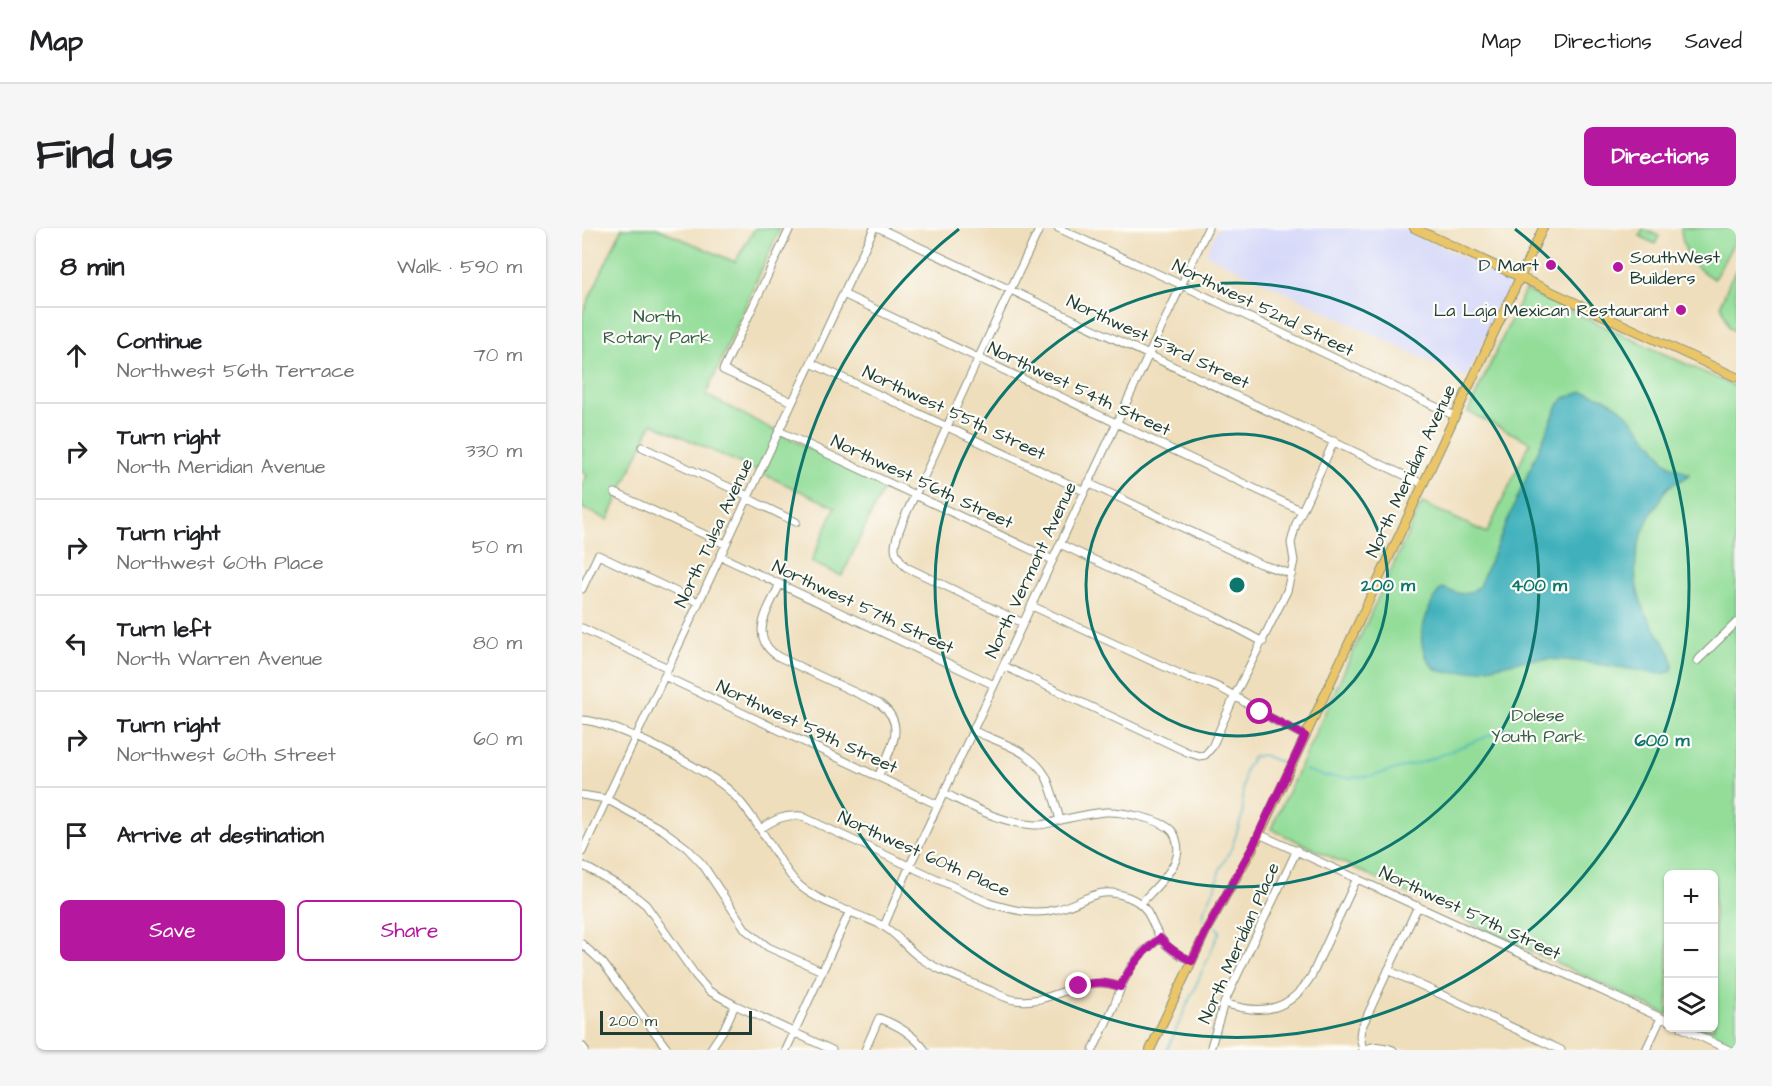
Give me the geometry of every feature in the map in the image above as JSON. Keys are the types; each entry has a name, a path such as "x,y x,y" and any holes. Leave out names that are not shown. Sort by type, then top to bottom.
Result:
{"main road":[{"path":"1414,228 1736,377"},
{"name":"North Meridian Avenue","path":"1150,1050 1208,927 1259,834 1543,228"}],"street":[{"path":"790,228 723,370 792,402"},
{"name":"North Tulsa Avenue","path":"582,852 874,228"},
{"name":"Northwest 53rd Street","path":"879,228 1423,484"},
{"path":"1023,623 921,576 906,567 898,558 895,548 898,533 1040,228"},
{"name":"Northwest 52nd Street","path":"1058,228 1455,416"},
{"name":"North Vermont Avenue","path":"884,926 910,865 1208,228"},
{"name":"Northwest 54th Street","path":"843,294 1302,511"},
{"name":"Northwest 55th Street","path":"811,363 1084,491"},
{"name":"Northwest 56th Street","path":"779,431 1053,560"},
{"path":"1004,666 1187,752 1199,756 1205,755 1212,747 1235,695 1287,591 1294,561 1291,543 1296,524 1334,441"},
{"path":"642,447 796,522"},
{"path":"1088,483 1260,564 1292,574"},
{"path":"615,493 725,544"},
{"path":"1060,544 1216,617 1263,642"},
{"path":"582,589 598,555 698,602"},
{"name":"Northwest 57th Street","path":"720,556 994,685"},
{"path":"780,584 763,622 761,633 764,642 769,651 779,657 880,704 888,710 894,719 895,738 878,777"},
{"path":"1032,606 1179,674 1221,687 1260,712 1305,736"},
{"path":"1697,661 1736,623"},
{"path":"582,628 668,668"},
{"name":"Northwest 59th Street","path":"663,676 938,805"},
{"path":"582,720 609,726 635,737 712,776 732,793 799,885 813,894 884,926 918,957 927,962 1014,1000 1044,999 1096,982 1108,982 1120,987"},
{"path":"974,731 1023,753 1032,760 1045,776 1060,820"},
{"path":"944,793 999,819 1023,825 1038,826 1106,812 1122,813 1159,824 1172,831 1178,845 1177,857 1170,870 1141,903 1160,938 1180,956 1192,961"},
{"path":"582,795 606,800 663,830 687,848 703,865 746,930 768,947 822,971"},
{"name":"Northwest 60th Place","path":"760,829 781,816 801,816 989,903 1019,912 1036,913 1059,909 1093,894 1112,893 1141,903"},
{"name":"Northwest 57th Street","path":"1259,834 1664,1019"},
{"name":"North Meridian Place","path":"1210,1050 1224,1003 1297,850"},
{"path":"582,865 628,891 646,905 709,991 832,1050"},
{"path":"1224,1003 1241,1009 1261,1011 1288,1002 1304,989 1358,878"},
{"path":"1393,1050 1372,1046 1363,1050 1361,1029 1418,906"},
{"path":"786,1050 850,911"},
{"path":"1093,1050 1131,967 1142,953 1160,938"},
{"path":"582,944 603,963 668,1050"},
{"path":"1388,970 1561,1050"},
{"path":"710,1050 724,1029 735,1005"},
{"path":"865,1050 879,1018 905,1030 925,1050"},
{"path":"1646,1050 1664,1021"},
{"path":"1690,1032 1727,1050"},
{"path":"582,1046 585,1050"}],"shaded area":[{"path":"1218,228 1401,228 1512,280 1466,379 1206,254"}],"green space":[{"name":"North Rotary Park","path":"622,228 657,228 735,262 755,228 780,228 706,395 884,487 842,576 811,562 835,507 652,423 608,520 582,508 582,486 587,475 582,472 582,314"},
{"path":"1681,228 1736,228 1736,239 1714,279 1700,270 1686,252"},
{"path":"1643,229 1659,236 1655,244 1640,236"},
{"path":"1736,269 1736,332 1729,327 1721,304"},
{"name":"Dolese Youth Park","path":"1525,290 1736,387 1736,1047 1704,1032 1718,1032 1718,870 1664,870 1664,1013 1271,829 1422,503 1487,533 1530,442 1468,412"}],"water":[{"path":"1582,392 1603,398 1621,409 1664,460 1689,474 1666,489 1650,515 1640,539 1636,563 1636,579 1641,603 1669,651 1672,658 1672,671 1662,674 1555,659 1529,660 1456,673 1443,672 1434,668 1423,649 1422,635 1434,599 1442,588 1465,594 1479,586 1558,405 1565,398"}],"waterway":[{"path":"1305,770 1323,776 1349,778 1371,776 1426,761 1513,726"},
{"path":"1205,921 1203,919 1204,910 1217,883 1219,871 1232,847 1243,813 1245,770 1253,757 1262,755 1281,762"},
{"path":"1167,1050 1220,931 1216,927"}],"place":[{"name":"D Mart","path":"1551,265"},
{"name":"SouthWest Builders","path":"1618,267"},
{"name":"La Laja Mexican Restaurant","path":"1681,310"}],"route":[{"path":"1079,986 1108,982 1120,987 1142,953 1160,938 1180,956 1192,961 1208,927 1252,848 1305,736 1260,712"}]}
